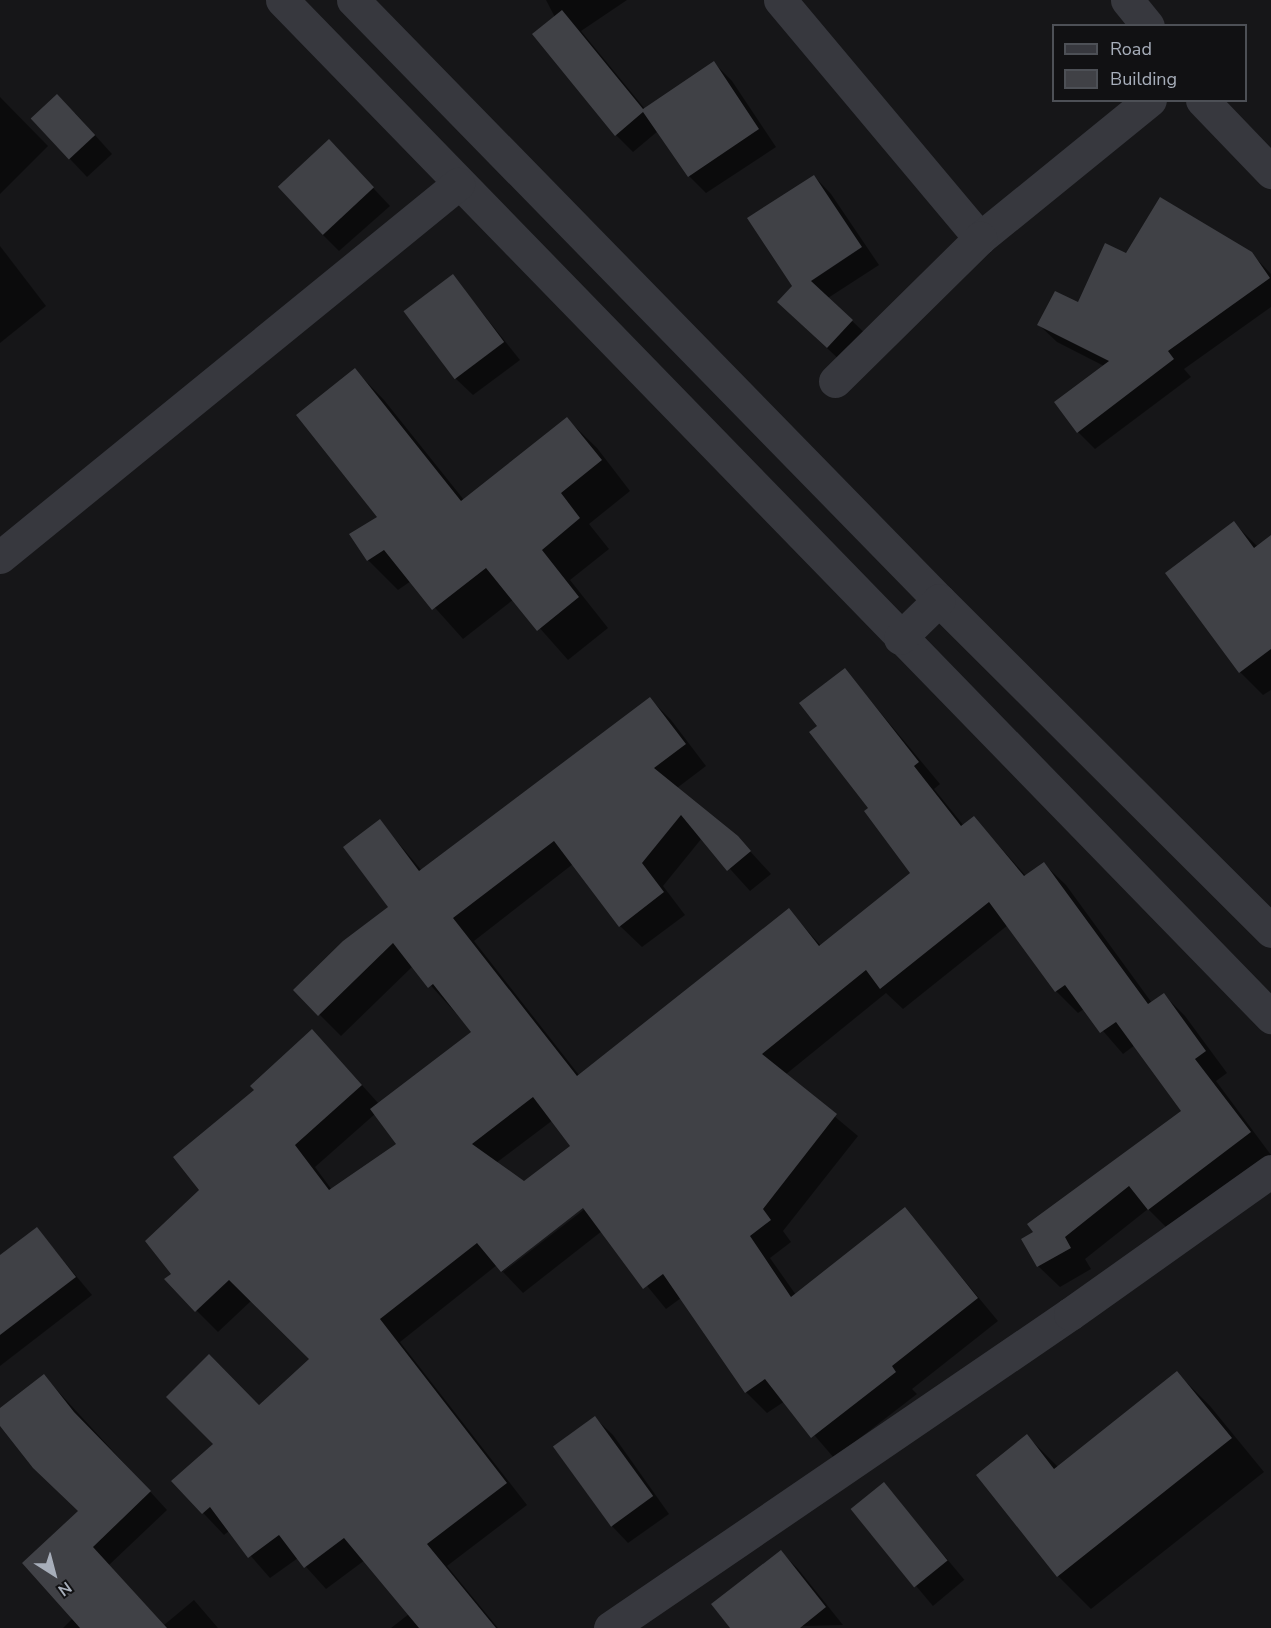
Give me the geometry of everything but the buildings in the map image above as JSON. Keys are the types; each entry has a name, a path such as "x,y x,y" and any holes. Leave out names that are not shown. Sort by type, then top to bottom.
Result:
{"street":[{"path":"282,0 458,184 1271,1017"},
{"path":"353,0 939,600 1271,931"},
{"path":"780,0 980,238"},
{"path":"1127,0 1146,24"},
{"path":"835,381 980,238 1148,102"},
{"path":"1204,102 1271,172"},
{"path":"0,557 458,184"},
{"path":"900,638 939,600"},
{"path":"610,1628 1060,1321 1271,1171"}]}
